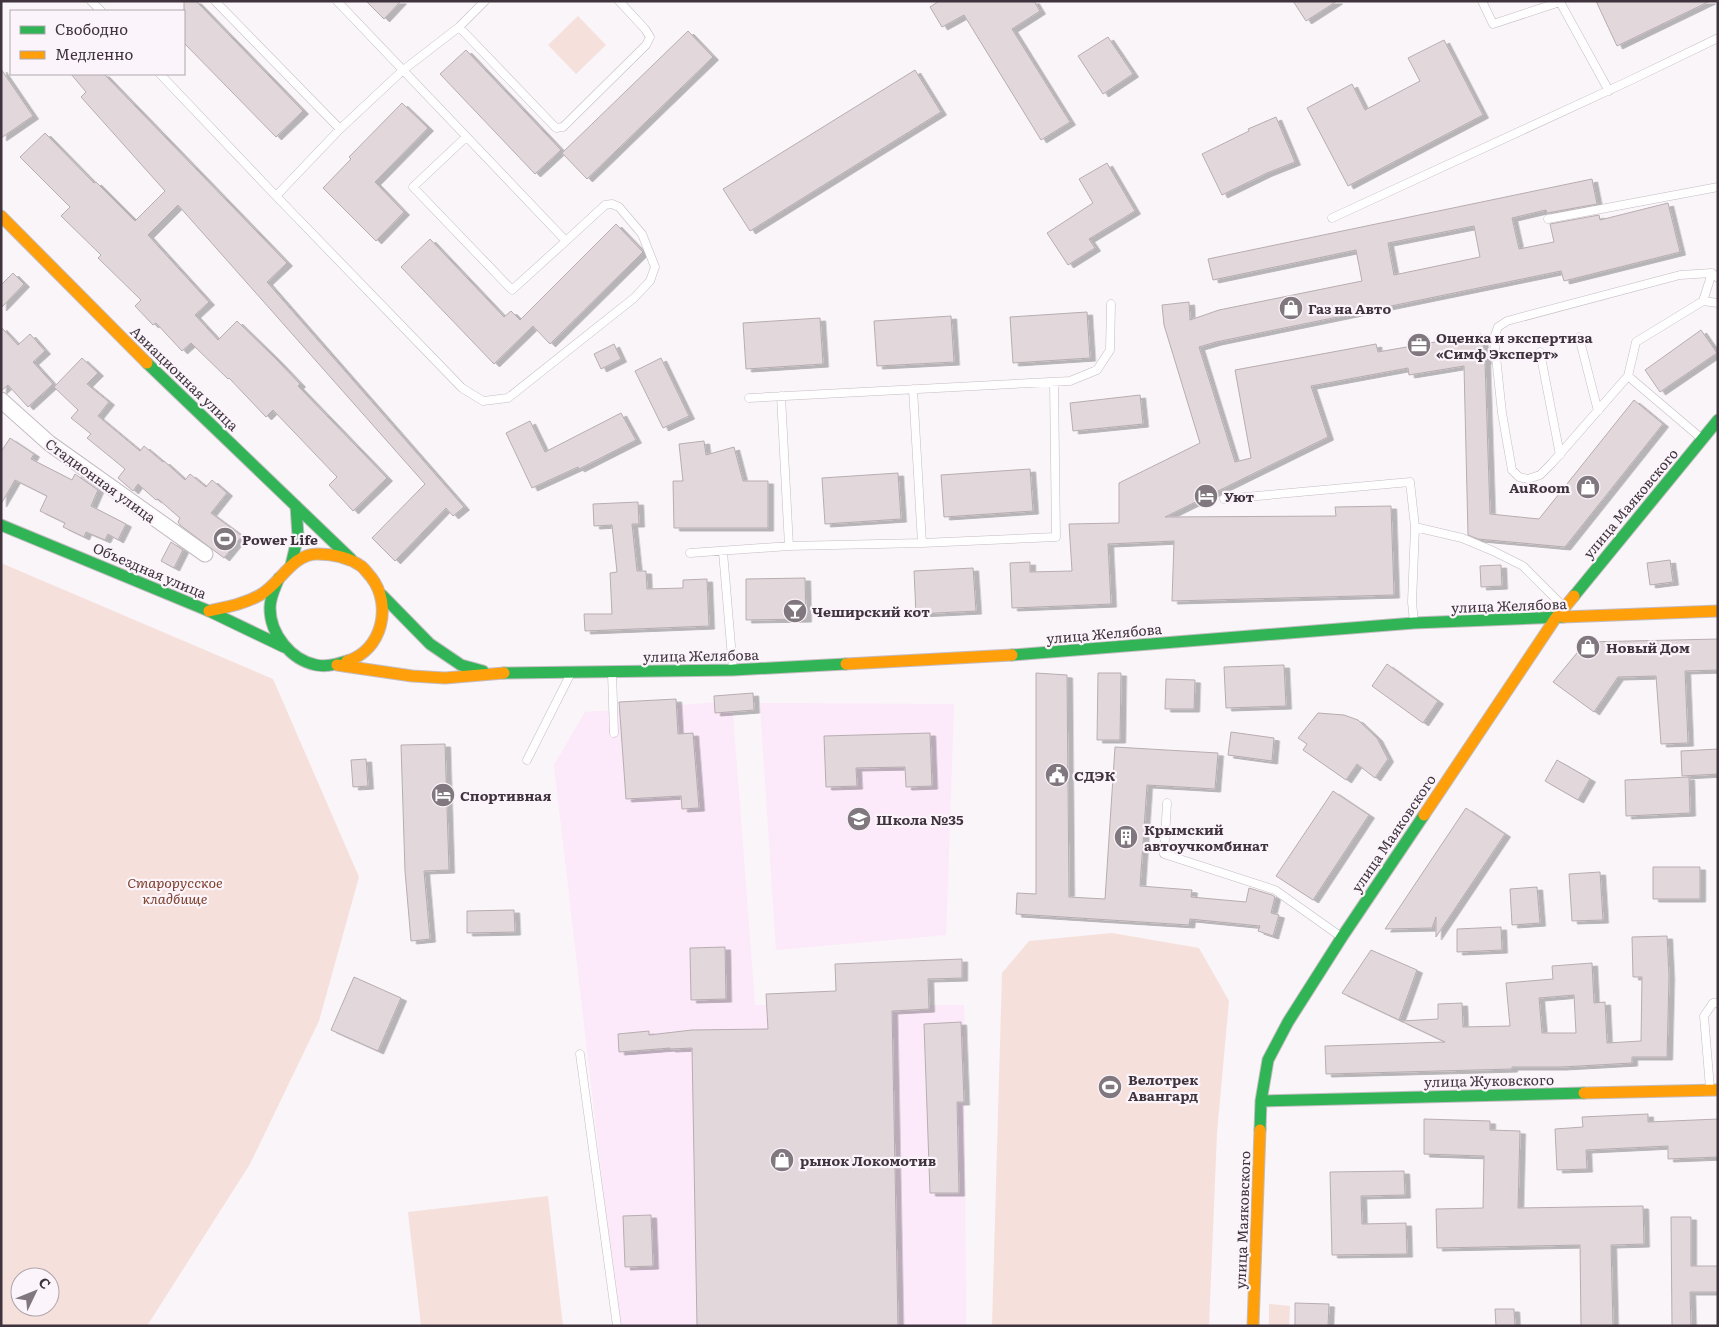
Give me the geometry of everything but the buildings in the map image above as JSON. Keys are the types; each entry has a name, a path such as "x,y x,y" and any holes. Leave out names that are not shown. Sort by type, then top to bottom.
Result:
{"main road":[{"name":"Авиационная улица","path":"1,216 153,369 351,559"},
{"name":"улица Маяковского","path":"1253,1326 1261,1101 1268,1060 1288,1022 1342,937 1555,618 1718,421"},
{"path":"291,565 296,553 299,532 296,506"},
{"name":"Объездная улица","path":"1,525 210,611 284,647"},
{"path":"210,611 254,599 268,590 291,565 303,557 317,554 336,555 351,559 366,569 382,595 430,644 461,665 493,673"},
{"path":"280,578 272,596 272,624 284,647 300,659 313,665 337,665 403,675 445,678 493,673"},
{"path":"337,665 350,662 363,654 374,643 382,630 385,615 382,595"},
{"name":"улица Желябова","path":"493,673 733,670 975,658 1414,623 1718,611"},
{"name":"улица Жуковского","path":"1261,1101 1714,1090"}],"street":[{"name":"Стадионная улица","path":"1,400 49,443 204,554"}],"lane":[{"path":"91,1 100,10"},
{"path":"215,1 340,129"},
{"path":"337,1 566,241"},
{"path":"276,196 340,129 402,70 459,28 485,1"},
{"path":"459,28 556,128 560,128 646,45 650,37 619,1"},
{"path":"1482,1 1493,24 1560,2 1609,91"},
{"path":"1332,218 1609,91 1718,38"},
{"path":"161,75 462,388 483,401 508,398 634,298 650,281 655,268 642,234 618,207 612,204 605,205 512,290 413,187 466,137"},
{"path":"1548,219 1718,187"},
{"path":"1680,275 1715,275 1703,301 1636,342 1628,376 1560,455 1540,475 1528,479 1519,477 1512,470 1502,413 1494,338 1498,327 1507,320 1680,275"},
{"path":"1703,301 1718,303"},
{"path":"749,398 1070,381 1097,370 1110,350 1111,304"},
{"path":"1579,337 1598,411"},
{"path":"1540,352 1560,455"},
{"path":"1628,376 1703,439"},
{"path":"690,553 789,546 1056,537 1054,382"},
{"path":"912,389 922,543"},
{"path":"781,396 789,546"},
{"path":"1224,499 1410,482 1415,527 1412,602 1414,623"},
{"path":"1415,527 1462,538 1494,551 1523,566 1564,607"},
{"path":"723,552 733,670"},
{"path":"612,671 614,734"},
{"path":"527,760 572,672"},
{"path":"1167,803 1164,854 1276,890 1342,937"},
{"path":"1714,1090 1704,1016 1713,1003 1718,1003"},
{"path":"580,1054 617,1326"}],"shaded area":[{"name":"рынок Локомотив","path":"732,701 755,1005 964,1005 966,1326 619,1326 554,765 585,712"},
{"name":"Школа №35","path":"760,703 954,704 946,935 776,950"}],"green space":[{"path":"578,16 606,45 576,74 548,45"},
{"name":"Старорусское кладбище","path":"1,563 273,679 359,877 319,1021 250,1164 147,1326 1,1326"},
{"name":"Велотрек Авангард","path":"1112,933 1199,948 1229,1001 1217,1133 1209,1326 992,1326 1002,973 1029,941"},
{"path":"548,1196 563,1326 421,1326 408,1212"},
{"path":"1269,1304 1290,1306 1289,1326 1269,1326"}],"traffic: fast":[{"path":"147,363 351,559"},
{"path":"1574,596 1718,420"},
{"path":"291,565 298,536 296,506"},
{"path":"1,525 209,611 284,647"},
{"path":"279,578 270,604 271,618 278,636 290,652 298,658 320,666 347,661"},
{"path":"382,595 430,644 461,665 483,671"},
{"path":"1012,655 1414,623 1563,617"},
{"path":"504,673 733,670 846,664"},
{"path":"1260,1130 1261,1101 1268,1060 1288,1022 1342,937 1424,815"},
{"path":"1261,1101 1584,1093"}],"traffic: slow":[{"path":"1,216 147,363"},
{"path":"209,611 241,603 260,595 274,584 293,564 308,555 323,554 346,558 361,566 371,577 378,588 382,613 376,637 369,648 359,656 347,661"},
{"path":"1424,815 1555,619 1574,596"},
{"path":"1563,617 1718,611"},
{"path":"846,664 1012,655"},
{"path":"337,665 412,676 445,678 504,673"},
{"path":"1584,1093 1718,1090"},
{"path":"1253,1326 1260,1130"}],"place":[{"name":"Газ на Авто","path":"1291,308"},
{"name":"Оценка и экспертиза «Симф Эксперт»","path":"1419,345"},
{"name":"AuRoom","path":"1588,487"},
{"name":"Уют","path":"1206,496"},
{"name":"Power Life","path":"225,539"},
{"name":"Чеширский кот","path":"795,611"},
{"name":"Новый Дом","path":"1588,647"},
{"name":"СДЭК","path":"1057,775"},
{"name":"Спортивная","path":"443,795"},
{"name":"Школа №35","path":"859,819"},
{"name":"Крымский автоучкомбинат","path":"1126,837"},
{"name":"Велотрек Авангард","path":"1110,1087"},
{"name":"рынок Локомотив","path":"782,1160"}]}
